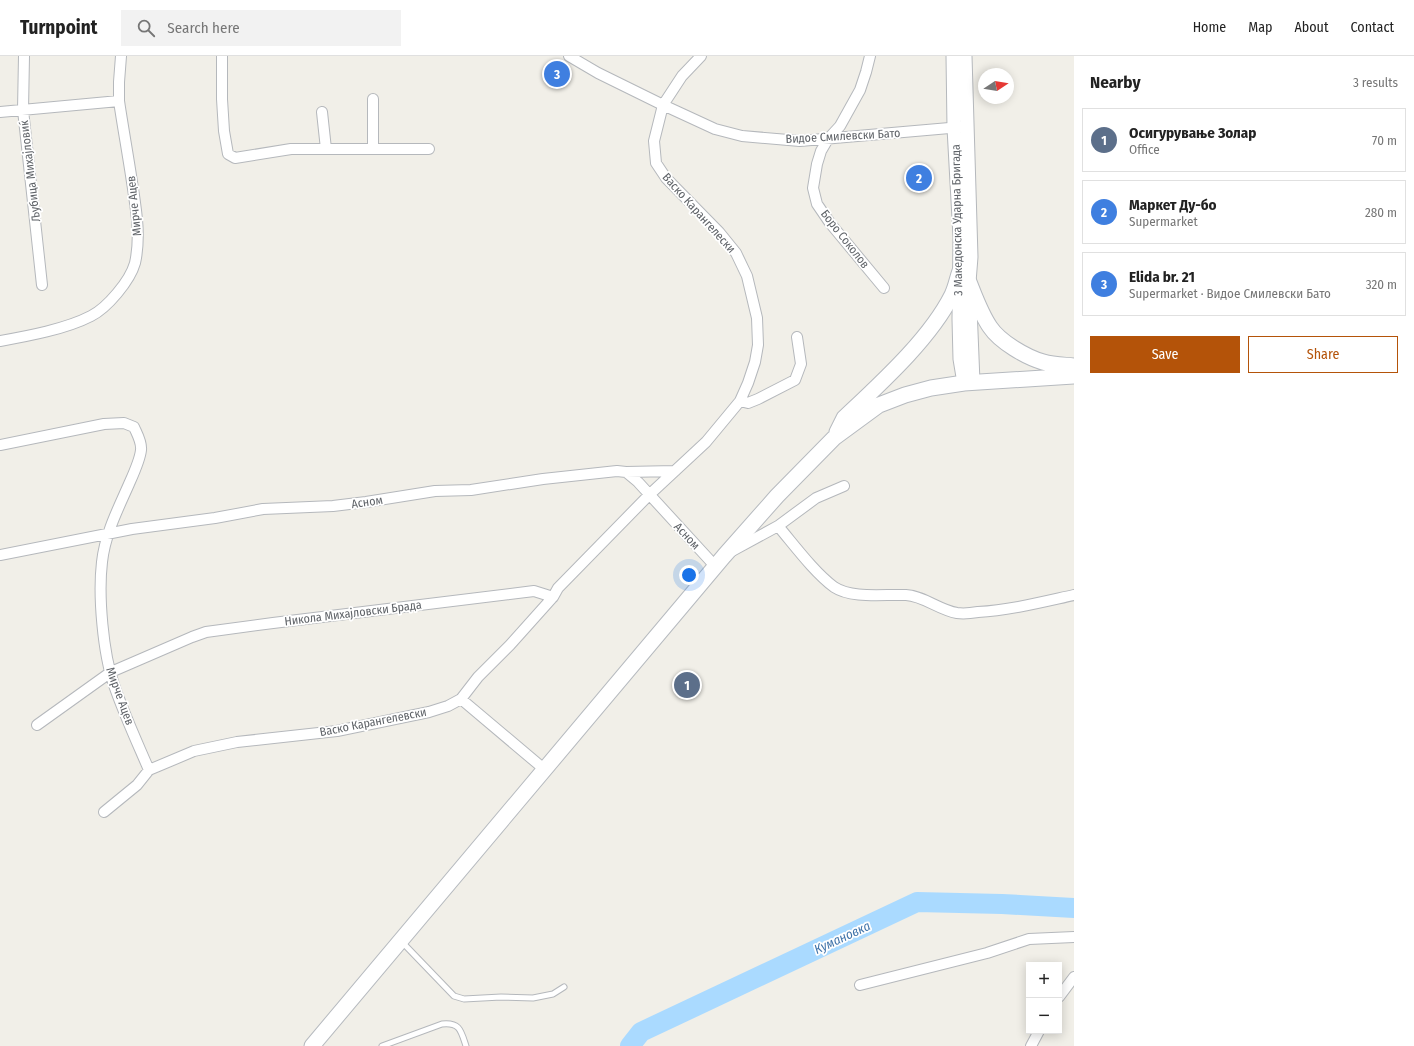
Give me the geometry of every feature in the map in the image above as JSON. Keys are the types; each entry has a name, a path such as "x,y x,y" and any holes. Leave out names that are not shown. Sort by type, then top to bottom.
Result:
{"main road":[{"path":"964,277 990,328 1001,339 1026,355 1044,363 1074,366"},
{"path":"834,438 844,418 915,347 940,315 964,277"},
{"path":"312,1046 719,561 778,496 834,438 880,405 918,392 968,382 1074,376"}],"street":[{"name":"Љубица Михајловиќ","path":"24,56 23,110 42,285"},
{"name":"Мирче Ацев","path":"0,341 58,329 91,316 110,301 124,285 134,265 138,242 136,213 119,101 121,56"},
{"path":"222,56 224,131 228,154 235,158 291,149 430,149"},
{"name":"Видое Смилевски Бато","path":"569,56 663,105 714,129 742,136 800,141 961,127"},
{"path":"663,105 682,76 701,56"},
{"name":"Боро Соколов","path":"870,56 860,90 840,126 828,139 821,151 813,188 817,204 830,223 884,288"},
{"name":"3 Македонска Ударна Бригада","path":"953,56 961,127 960,237 964,277 968,382"},
{"path":"961,127 965,56"},
{"path":"372,99 372,149"},
{"path":"0,112 119,101"},
{"name":"Васко Карангелески","path":"649,495 706,442 740,401 748,384 758,345 757,318 753,298 747,276 736,253 719,232 666,178 656,162 654,141 663,105"},
{"path":"322,112 326,149"},
{"path":"740,401 748,403 795,380 801,364 797,337"},
{"name":"Мирче Ацев","path":"0,445 104,424 124,423 134,427 140,440 141,450 132,476 108,533 102,562 101,588 102,619 108,662 114,685 149,770"},
{"name":"Асном","path":"108,533 215,518 235,513 263,509 333,506 435,491 471,490 543,479 617,471 675,471"},
{"name":"Асном","path":"626,472 719,561"},
{"path":"719,561 778,526 816,498 844,486"},
{"path":"553,597 558,588 649,495"},
{"path":"778,526 822,576 835,587 848,593 908,595 928,601 958,614 985,612 1025,606 1074,595"},
{"path":"0,556 108,533"},
{"name":"Никола Михајловски Брада","path":"37,725 111,672 192,636 206,632 273,622 534,591 553,597"},
{"name":"Васко Карангелевски","path":"149,770 194,751 237,742 337,731 429,712 448,706 461,699 478,677 510,646 553,597"},
{"path":"461,699 544,769"},
{"path":"104,812 138,785 149,770"},
{"path":"860,985 987,953 1029,939 1074,937"},
{"path":"1062,993 1074,977"},
{"path":"1031,1046 1037,1034"}],"lane":[{"path":"400,940 454,996 464,998 533,998 553,994 564,987"},
{"path":"384,1046 442,1024 450,1023 460,1030 466,1046"}],"waterway":[{"name":"Кумановка","path":"630,1046 641,1032 917,902 1002,904 1074,908"}],"place":[{"name":"Elida br. 21","path":"557,74"},
{"name":"Маркет Ду-бо","path":"919,178"},
{"name":"Осигурување Золар","path":"687,685"}]}
